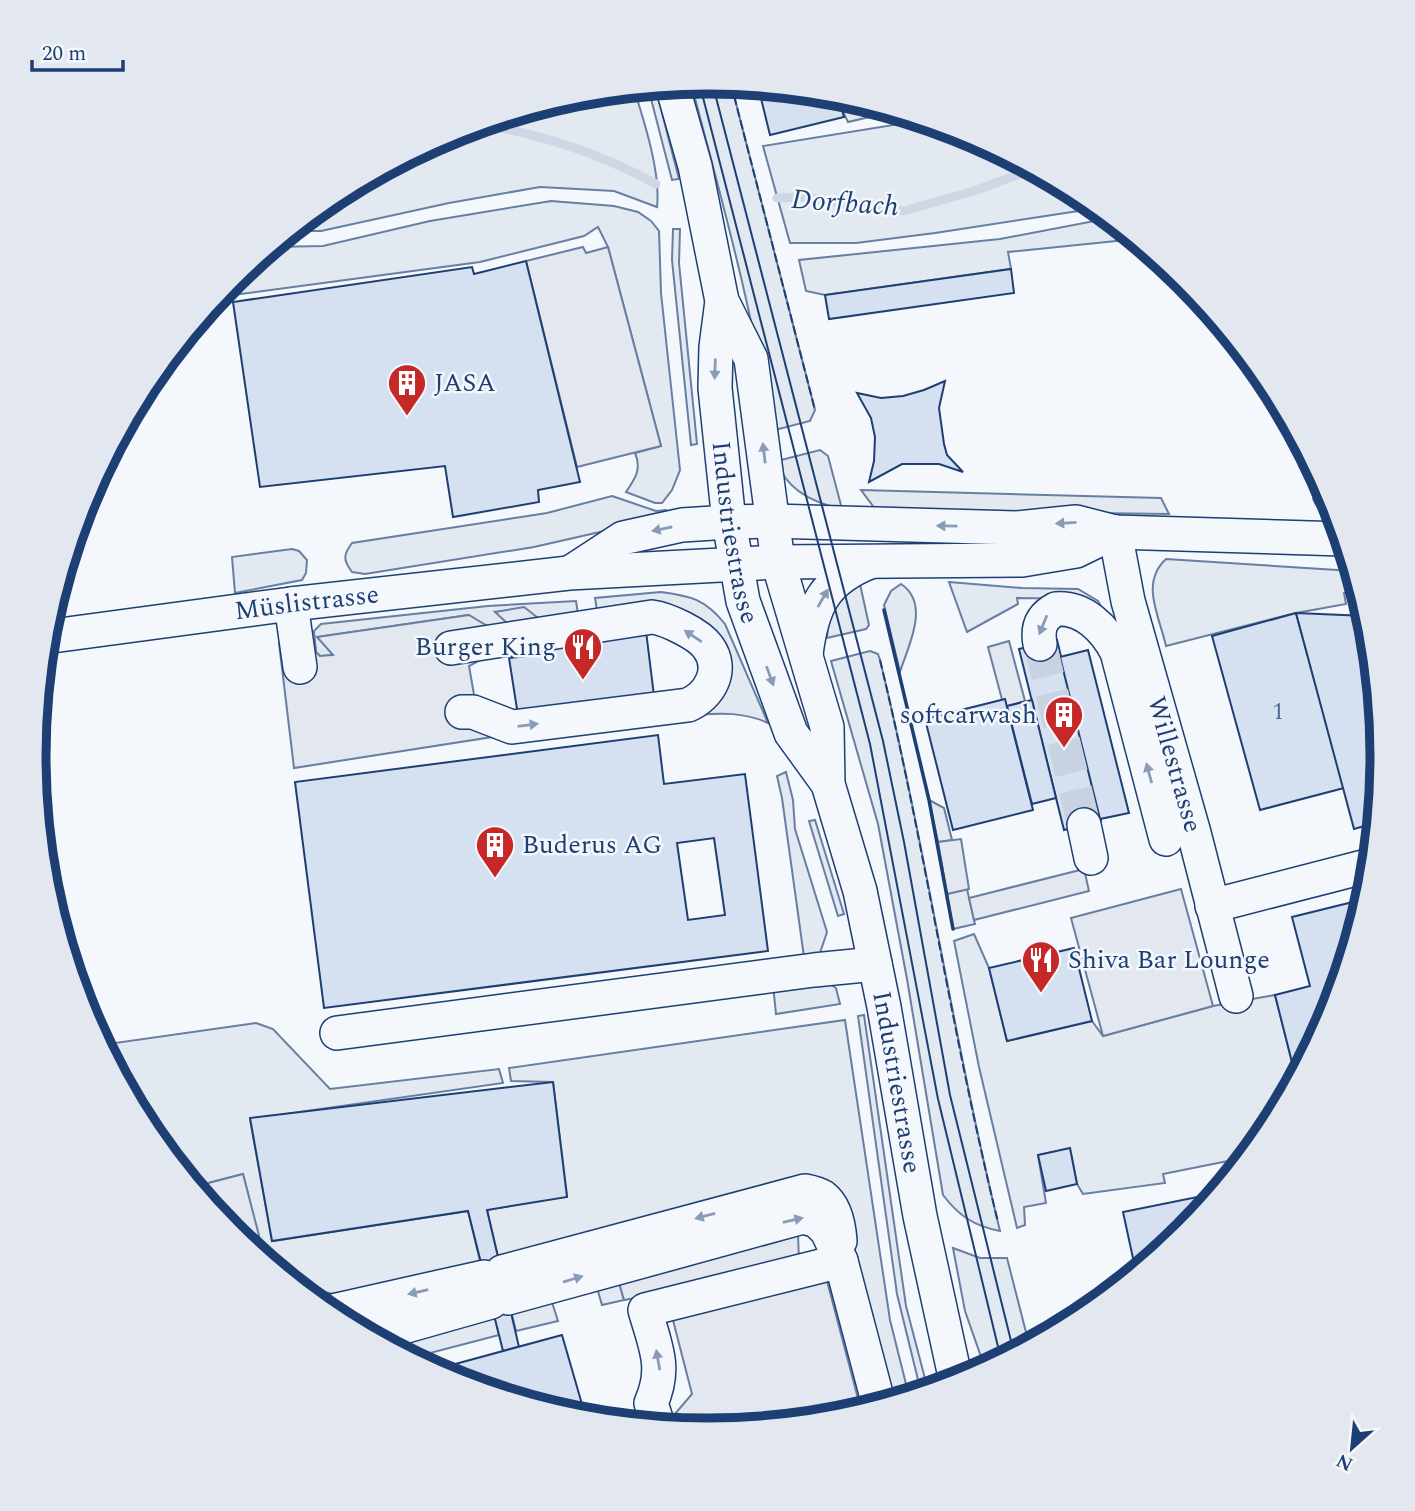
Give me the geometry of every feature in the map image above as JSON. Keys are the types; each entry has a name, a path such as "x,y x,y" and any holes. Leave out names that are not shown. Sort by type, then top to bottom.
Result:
{"street":[{"name":"Industriestrasse","path":"675,95 695,166 722,302 751,359 778,562 827,727 828,784 860,891 920,1216 954,1370"},
{"name":"Industriestrasse","path":"722,302 716,347 715,388 730,522 743,601 791,733 828,784"},
{"name":"Müslistrasse","path":"569,573 622,538 682,525 772,521"},
{"path":"772,521 1016,528 1076,522 1115,531 1332,539"},
{"path":"778,562 1022,560 1076,551 1115,531"},
{"name":"Willestrasse","path":"1115,531 1128,601 1236,996"},
{"path":"805,659 814,613 828,587 853,569 873,561"},
{"name":"Müslistrasse","path":"56,635 290,604 569,573 778,562"},
{"path":"290,604 300,667"},
{"path":"1040,644 1043,618 1056,609 1074,610 1102,629 1110,639 1117,652 1166,839"},
{"path":"451,648 652,617 663,618 708,646 713,663 714,676 709,690 700,700 688,705 512,727 473,712 462,712"},
{"path":"1084,825 1091,858"},
{"path":"1212,906 1360,868"},
{"path":"337,1033 875,964"},
{"path":"345,1309 496,1287 803,1217 817,1221 827,1231 841,1261 877,1396"},
{"path":"654,1415 651,1403 659,1386 660,1364 645,1310 841,1261"},
{"path":"382,1332 496,1287"}],"shaded area":[{"path":"694,94 734,95 815,410 810,421 771,431 756,343"},
{"path":"650,96 657,96 679,179 672,180"},
{"path":"637,98 654,163 657,207 614,191 540,187 449,203 321,231 303,231 377,182 454,144 536,116 578,106"},
{"path":"852,110 876,115 848,122 843,112"},
{"path":"903,123 961,144 1000,162 1083,210 856,243 790,243 763,146"},
{"path":"551,201 614,206 638,212 651,221 659,231 661,293 680,470 672,490 662,503 626,492 638,469 635,453 661,446 608,247 598,227 584,236 480,262 232,295 284,247 323,246 430,221"},
{"path":"1097,220 1123,240 1008,252 1011,269 825,295 806,291 799,260 1000,239"},
{"path":"673,229 680,229 679,263 697,444 691,445 672,260"},
{"path":"583,247 586,253 608,247 661,446 577,467 526,261"},
{"path":"820,450 828,456 842,509 802,494 787,480 777,461"},
{"path":"861,490 1161,498 1169,514 876,510"},
{"path":"1315,495 1319,502 1322,511 1313,499"},
{"path":"612,496 656,511 666,510 667,513 657,519 534,547 365,574 352,572 346,561 347,551 352,543 547,513"},
{"path":"292,549 299,551 307,560 306,573 302,580 235,593 232,557"},
{"path":"1166,559 1343,570 1349,593 1344,593 1346,604 1296,613 1166,646 1154,600 1154,578"},
{"path":"949,582 1078,589 1098,601 1107,617 1084,599 1017,598 1018,604 967,632"},
{"path":"860,584 869,625 866,629 827,638 836,607"},
{"path":"901,584 910,592 916,614 912,638 900,672 884,605 891,591"},
{"path":"661,592 697,600 711,609 725,624 768,723 733,714 696,715 719,652 598,617 595,598"},
{"path":"576,601 578,614 539,618 496,612 508,624 489,627 468,615 318,637 335,655 320,656 316,652 314,631 321,624 488,606"},
{"path":"524,607 547,625 469,666 476,706 472,720 492,737 294,768 279,643 314,638 316,652 320,656 333,655 317,637 469,615 489,627 507,623 495,612"},
{"path":"1009,641 1025,701 1004,707 988,647"},
{"path":"870,651 878,654 880,660 896,731 968,1089 1000,1231 968,1219 943,1195 878,824 831,661"},
{"path":"786,772 793,800 795,829 827,932 820,953 804,957 777,776"},
{"path":"929,800 944,808 952,840 938,842"},
{"path":"815,820 844,914 838,916 809,821"},
{"path":"961,839 969,889 947,894 938,842"},
{"path":"1084,869 1089,891 974,920 969,898"},
{"path":"967,889 975,924 953,929 947,894"},
{"path":"1181,889 1213,1006 1103,1036 1071,918"},
{"path":"974,934 989,968 1007,1041 1092,1021 1103,1036 1213,1006 1275,995 1293,1064 1281,1087 1232,1160 1163,1174 1165,1183 1083,1194 1077,1184 1070,1149 1038,1155 1046,1203 1024,1207 1025,1225 1017,1228 979,1067 954,941"},
{"path":"830,984 836,988 840,1004 776,1014 773,985"},
{"path":"864,1015 906,1306 925,1380 919,1382 897,1294 858,1016"},
{"path":"845,1020 890,1320 907,1386 891,1391 846,1219 499,1261 487,1210 567,1196 553,1082 511,1081 509,1068"},
{"path":"256,1023 273,1029 330,1089 499,1069 503,1083 250,1119 272,1241 468,1211 481,1265 353,1299 312,1286 260,1243 243,1174 203,1184 182,1159 134,1086 112,1043"},
{"path":"243,1174 261,1244 239,1224 203,1184"},
{"path":"798,1234 799,1261 827,1281 858,1400 794,1412 751,1416 674,1416 692,1394 667,1297 624,1300 618,1279"},
{"path":"953,1248 980,1258 1007,1258 1027,1335 981,1358 965,1311"},
{"path":"617,1276 624,1300 602,1305 595,1281"},
{"path":"551,1299 558,1321 516,1331 510,1307"},
{"path":"494,1314 499,1335 426,1354 395,1339"}],"building":[{"path":"760,96 841,107 844,117 770,135"},
{"name":"JASA","path":"526,261 580,482 538,490 539,502 453,517 445,466 260,487 233,302 472,267 474,274"},
{"path":"1011,269 1014,293 829,319 825,295"},
{"path":"945,381 939,408 944,444 947,455 963,472 939,464 902,464 869,482 874,461 875,437 871,418 857,393 881,398 903,396"},
{"path":"1296,613 1344,788 1260,810 1212,636"},
{"path":"1296,613 1355,616 1364,669 1370,756 1366,826 1354,829"},
{"name":"Burger King","path":"646,631 655,704 519,722 509,658 546,654 544,640"},
{"name":"softcarwash","path":"1057,640 1101,821 1064,830 1019,649"},
{"path":"1088,650 1129,813 1100,819 1060,657"},
{"path":"1005,699 1033,810 953,830 925,719"},
{"path":"1032,700 1056,798 1032,804 1007,706"},
{"name":"Buderus AG","path":"658,735 664,784 745,774 768,951 324,1008 295,782","holes":["714,838 725,915 688,920 677,843"]},
{"path":"1353,902 1319,1009 1293,1064 1275,995 1310,986 1292,917"},
{"name":"Shiva Bar Lounge","path":"1074,948 1092,1021 1007,1041 989,968"},
{"path":"553,1082 567,1197 487,1210 519,1347 503,1351 468,1211 272,1241 250,1118"},
{"path":"1070,1148 1077,1184 1046,1191 1038,1155"},
{"path":"1201,1196 1176,1224 1134,1262 1123,1212"},
{"path":"562,1335 582,1406 536,1395 450,1365"}],"waterway":[{"name":"Dorfbach","path":"499,128 570,146 614,163 656,184"},
{"name":"Dorfbach","path":"777,198 807,197 904,211 974,191 1021,173"}],"tunnel":[{"path":"1040,644 1084,825"}],"tram line":[{"path":"702,94 870,744 938,1099 999,1350"},
{"path":"715,94 883,741 950,1095 1012,1343"}],"fence":[{"path":"734,95 815,410"},
{"path":"880,660 911,800 966,1082 998,1222"}],"wall":[{"path":"884,610 929,800 953,929"}],"place":[{"name":"JASA","path":"407,417"},
{"name":"Burger King","path":"583,681"},
{"name":"softcarwash","path":"1064,749"},
{"name":"Buderus AG","path":"495,879"},
{"name":"Shiva Bar Lounge","path":"1041,994"}]}
